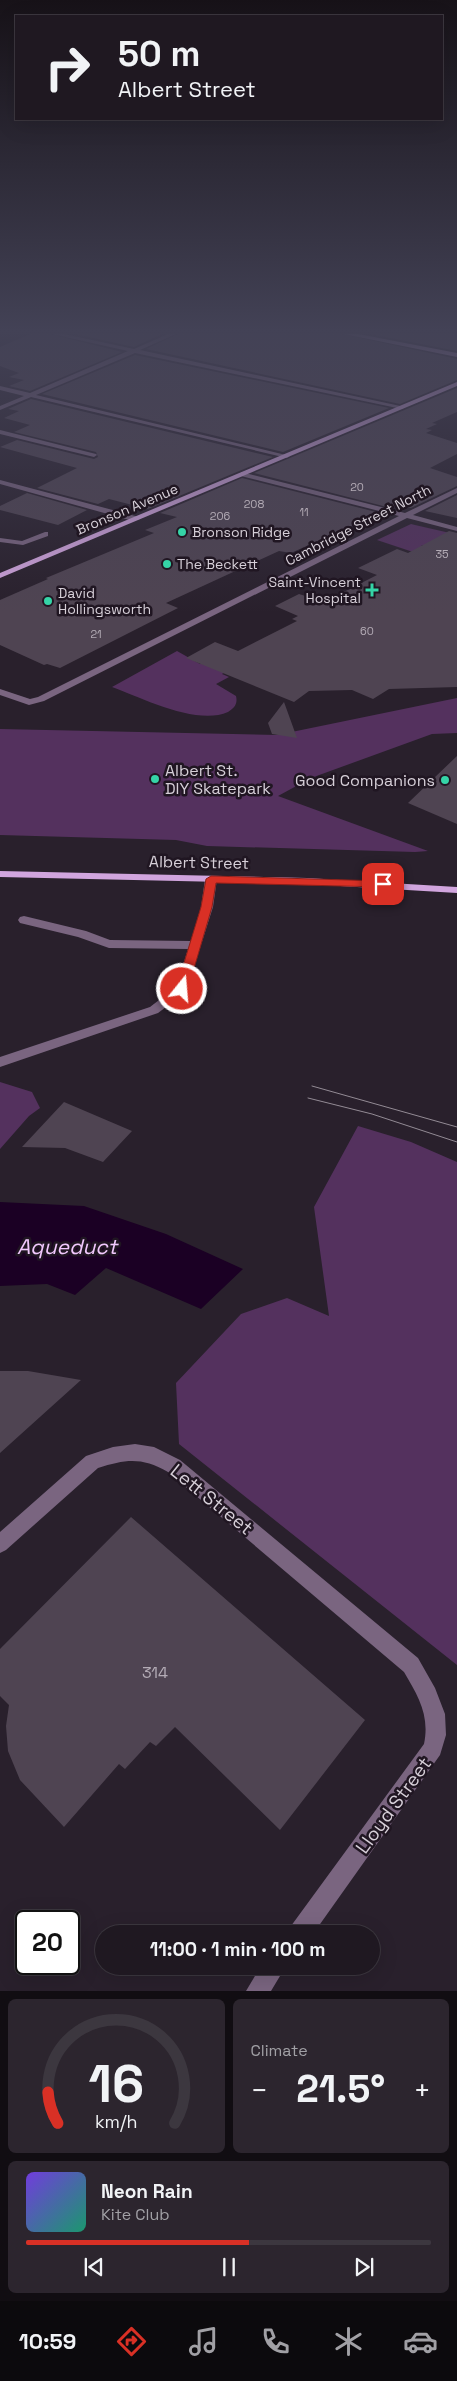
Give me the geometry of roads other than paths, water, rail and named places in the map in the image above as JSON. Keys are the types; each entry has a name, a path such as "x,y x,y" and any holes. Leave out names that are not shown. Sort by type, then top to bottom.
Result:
{"main road":[{"name":"Bronson Avenue","path":"0,576 4,571 136,519 357,427"},
{"path":"0,870 29,874"},
{"name":"Albert Street","path":"0,874 383,884 457,890"}],"street":[{"path":"162,427 287,456"},
{"path":"0,432 94,455"},
{"path":"244,474 457,529"},
{"path":"0,482 136,519"},
{"name":"Cambridge Street North","path":"0,692 29,702 41,699 457,490"},
{"path":"0,540 23,542 45,534"},
{"path":"0,1062 154,1010 182,989 207,907 211,879"},
{"path":"24,920 82,934 109,944 195,945"},
{"name":"Lett Street","path":"0,1544 92,1462 113,1455 134,1452 154,1455 174,1466 411,1665"},
{"name":"Lloyd Street","path":"305,1925 433,1748 438,1730 434,1705 411,1665"},
{"path":"257,1991 269,1975"}],"water":[{"name":"Aqueduct","path":"0,1202 84,1206 166,1234 243,1269 201,1309 106,1268 75,1295 47,1284 0,1286"}],"tram line":[{"path":"312,1086 457,1127"},
{"path":"308,1098 372,1114 457,1142"}],"place":[{"name":"Bronson Ridge","path":"182,532"},
{"name":"The Beckett","path":"167,564"},
{"name":"Saint-Vincent Hospital","path":"372,590"},
{"name":"David Hollingsworth","path":"48,601"},
{"name":"Albert St. DIY Skatepark","path":"155,779"},
{"name":"Good Companions","path":"445,780"}]}
